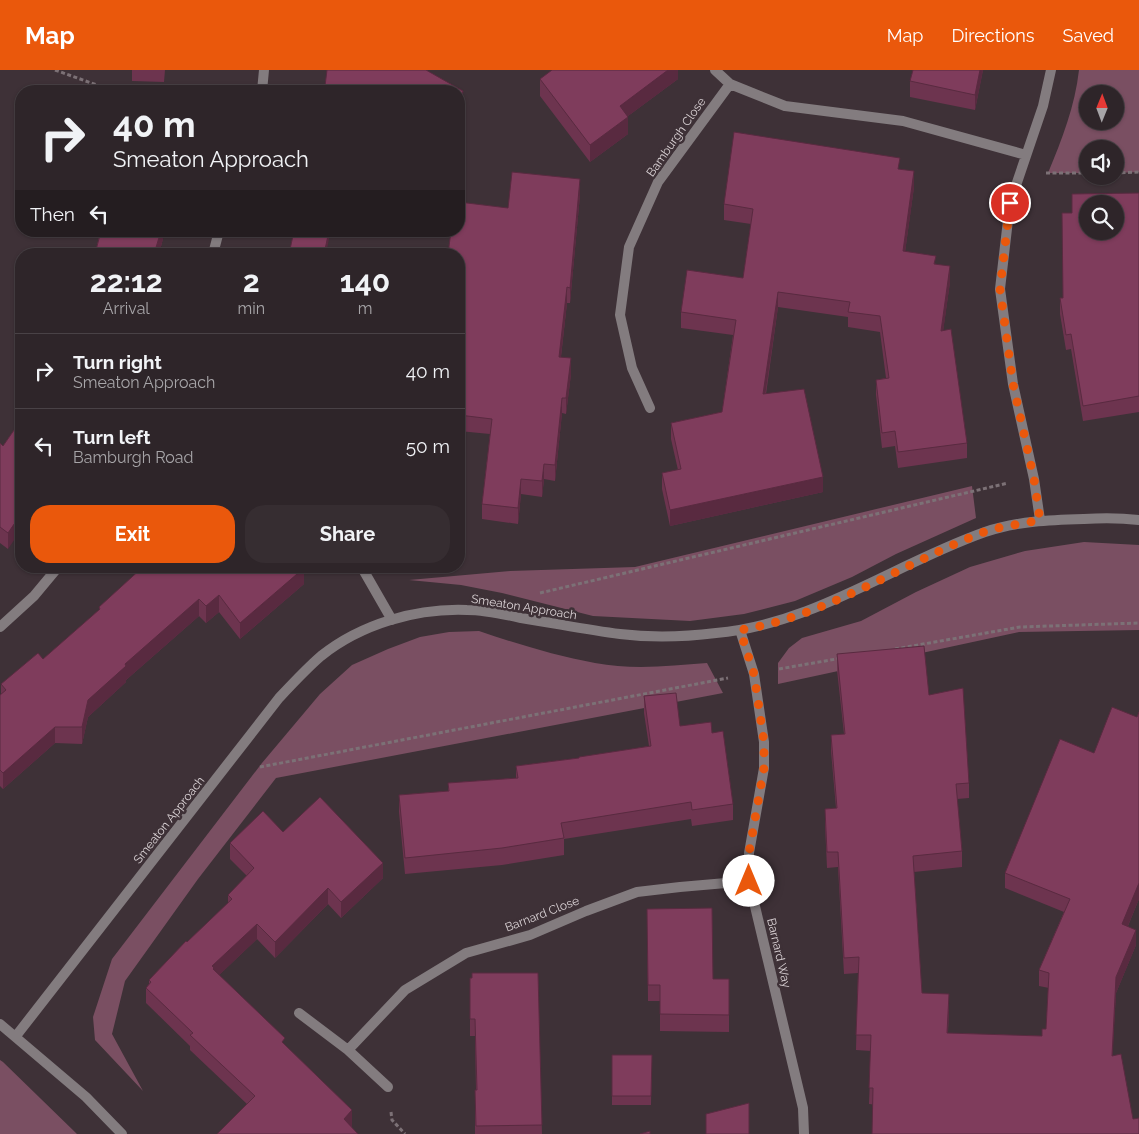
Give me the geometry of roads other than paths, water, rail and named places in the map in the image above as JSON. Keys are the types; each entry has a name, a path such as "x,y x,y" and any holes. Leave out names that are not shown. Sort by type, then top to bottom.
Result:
{"street":[{"path":"263,85 264,70"},
{"path":"715,70 730,84 785,106 903,121 1026,155"},
{"path":"1040,520 1034,479 1013,384 1000,289 1010,203 1043,106 1051,70"},
{"name":"Bamburgh Close","path":"650,408 632,368 620,315 629,247 658,182 730,84"},
{"name":"Smeaton Approach","path":"16,1036 220,774 300,675 323,655 349,638 377,625 406,616 437,610 468,610 588,630 653,637 686,636 740,630 783,620 815,609 916,561 986,531 1040,520 1124,518 1139,520"},
{"path":"0,627 34,596 53,573"},
{"path":"364,573 392,620"},
{"name":"Barnard Way","path":"740,630 754,674 764,742 764,768 749,853 749,881 803,1108 804,1134"},
{"name":"Barnard Close","path":"348,1050 406,990 466,953 530,935 637,892 749,881"},
{"path":"299,1013 348,1050 388,1087"},
{"path":"0,1024 86,1097 122,1134"}]}
